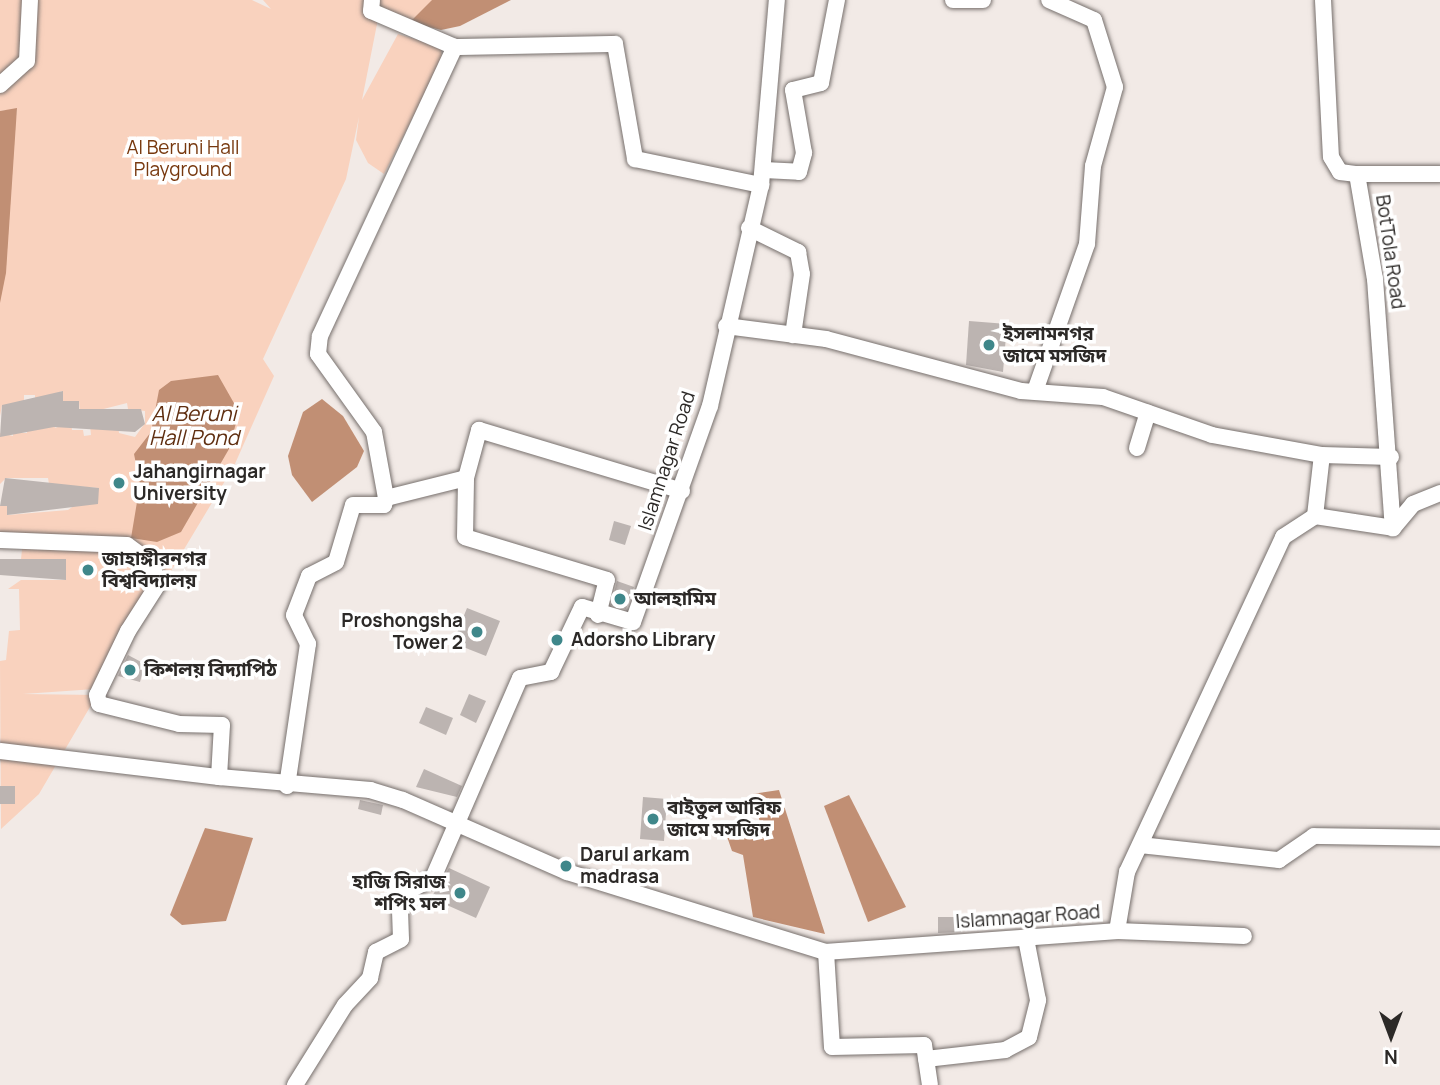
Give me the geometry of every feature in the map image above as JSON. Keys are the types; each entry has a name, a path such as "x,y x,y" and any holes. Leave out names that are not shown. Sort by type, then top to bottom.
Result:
{"street":[{"path":"0,85 27,61 30,0"},
{"path":"372,0 371,11 455,47 615,44 635,159 763,178 799,172 804,153 793,90 821,83 837,0"},
{"name":"Islamnagar Road","path":"295,1085 345,1005 370,978 376,952 401,939 400,903 405,892 433,878 520,678 551,671 582,607 598,615 633,622 682,491 763,178 777,0"},
{"path":"953,0 983,0"},
{"path":"1035,391 1087,244 1093,166 1115,88 1094,20 1049,0"},
{"name":"BotTola Road","path":"1323,0 1331,157 1340,172 1357,174 1375,279 1391,457 1393,528"},
{"path":"287,786 308,644 294,615 309,576 336,562 353,505 384,505 386,498 374,432 318,354 320,336 455,47"},
{"path":"1357,174 1440,174"},
{"path":"749,228 798,252 802,274 793,335"},
{"path":"726,326 793,335 1035,391 1075,391 1212,435 1322,454 1391,457"},
{"path":"1137,448 1148,413"},
{"path":"598,615 607,580 465,537 466,478 479,430 682,491"},
{"path":"1322,454 1315,516 1393,528 1413,504 1440,493"},
{"path":"386,498 466,478"},
{"name":"Islamnagar Road","path":"0,751 287,786 370,790 459,822 579,876 826,952 1026,940 1117,931 1127,872 1283,537 1315,516"},
{"path":"0,540 127,545 146,559 160,581 128,631 97,695 99,704 179,724 222,725 219,777"},
{"path":"1140,845 1279,860 1314,836 1440,838"},
{"path":"1117,931 1244,936"},
{"path":"926,1059 1005,1050 1029,1037 1038,1000 1026,940"},
{"path":"826,952 832,1047 924,1045 930,1085"}],"green space":[{"name":"Al Beruni Hall Playground","path":"0,0 252,0 271,9 263,0 433,0 410,22 379,14 362,100 398,34 441,47 442,60 384,174 368,163 356,140 359,117 346,179 263,359 274,376 234,466 168,576 149,561 160,581 95,689 23,694 97,695 39,794 1,829 0,661 6,660 9,631 20,630 19,589 8,589 21,580 66,580 66,559 21,559 23,540 0,539 0,506 7,506 8,515 68,510 99,488 49,484 48,478 6,478 0,484 0,433 13,436 13,425 17,433 27,433 27,423 54,421 55,428 71,422 72,430 83,430 84,436 91,435 90,425 118,424 119,433 135,437 145,423 145,411 128,409 127,403 80,415 79,401 63,401 62,391 35,402 35,395 24,395 24,407 2,405 0,416 0,246 17,109 0,111"}],"water":[{"path":"432,0 511,0 460,26 441,30 410,22"},
{"path":"17,108 6,273 0,303 0,111"},
{"name":"Al Beruni Hall Pond","path":"218,375 239,412 229,449 181,532 157,542 131,538 140,484 134,454 151,432 159,390 171,381"},
{"path":"322,399 343,416 364,451 357,467 312,502 292,475 288,456 303,412"},
{"path":"779,790 825,934 753,917 743,855 732,851 725,831 762,829 752,794"},
{"path":"849,795 906,907 868,922 824,806"},
{"path":"205,828 253,838 226,921 182,925 170,915"}],"building":[{"name":"ইসলামনগর জামে মসজিদ","path":"969,321 1007,324 1003,372 966,365"},
{"path":"63,391 63,401 79,401 79,409 141,409 145,424 135,432 54,427 0,437 2,405"},
{"path":"5,478 99,488 98,504 7,515 7,506 0,506"},
{"path":"614,521 631,526 625,545 609,540"},
{"path":"0,559 66,559 66,580 0,575"},
{"path":"617,581 634,587 626,609 611,605"},
{"name":"Proshongsha Tower 2","path":"467,608 500,621 486,656 453,643"},
{"name":"কিশলয় বিদ্যাপিঠ","path":"128,655 145,664 140,682 118,676"},
{"path":"469,694 486,701 476,723 460,715"},
{"path":"426,707 453,718 446,735 419,723"},
{"path":"424,769 462,786 457,797 416,787"},
{"path":"0,786 15,786 15,804 0,804"},
{"name":"বাইতুল আরিফ জামে মসজিদ","path":"643,797 667,799 664,841 640,839"},
{"path":"360,800 383,805 381,815 358,809"},
{"name":"হাজি সিরাজ শপিং মল","path":"449,868 490,887 476,918 431,898"},
{"path":"938,917 961,917 961,932 938,933"}],"place":[{"name":"ইসলামনগর জামে মসজিদ","path":"989,345"},
{"name":"Jahangirnagar University","path":"119,483"},
{"name":"জাহাঙ্গীরনগর বিশ্ববিদ্যালয়","path":"88,570"},
{"name":"আলহামিম","path":"620,599"},
{"name":"Proshongsha Tower 2","path":"477,632"},
{"name":"Adorsho Library","path":"557,640"},
{"name":"কিশলয় বিদ্যাপিঠ","path":"130,670"},
{"name":"বাইতুল আরিফ জামে মসজিদ","path":"653,819"},
{"name":"Darul arkam madrasa","path":"566,866"},
{"name":"হাজি সিরাজ শপিং মল","path":"460,893"}]}
